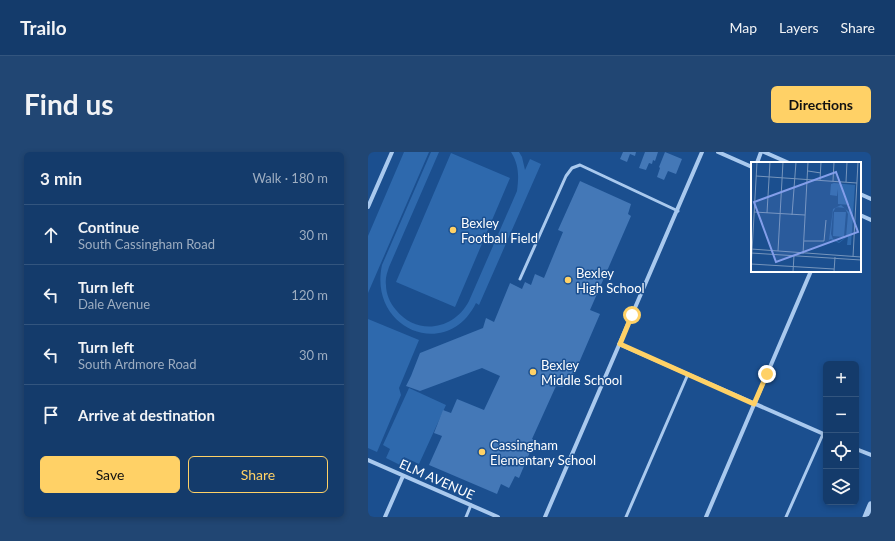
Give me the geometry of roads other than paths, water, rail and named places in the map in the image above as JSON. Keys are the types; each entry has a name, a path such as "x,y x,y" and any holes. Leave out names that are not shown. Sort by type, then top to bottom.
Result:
{"street":[{"path":"368,207 392,152"},
{"path":"545,517 678,211 702,152"},
{"path":"718,152 751,167"},
{"path":"758,162 763,152 787,162"},
{"path":"861,194 871,199"},
{"path":"861,215 871,220"},
{"path":"706,517 812,272"},
{"path":"620,344 823,434"},
{"path":"859,450 871,455"},
{"name":"ELM AVENUE","path":"368,460 498,517"},
{"path":"385,517 403,476"},
{"path":"866,517 871,505"}],"lane":[{"path":"520,279 566,176 572,168 580,165 678,211"},
{"path":"626,517 688,374"},
{"path":"786,517 823,436"},
{"path":"466,517 471,505"}],"place":[{"name":"Bexley Football Field","path":"453,230"},
{"name":"Bexley High School","path":"568,280"},
{"name":"Bexley Middle School","path":"533,372"},
{"name":"Cassingham Elementary School","path":"482,452"}]}
